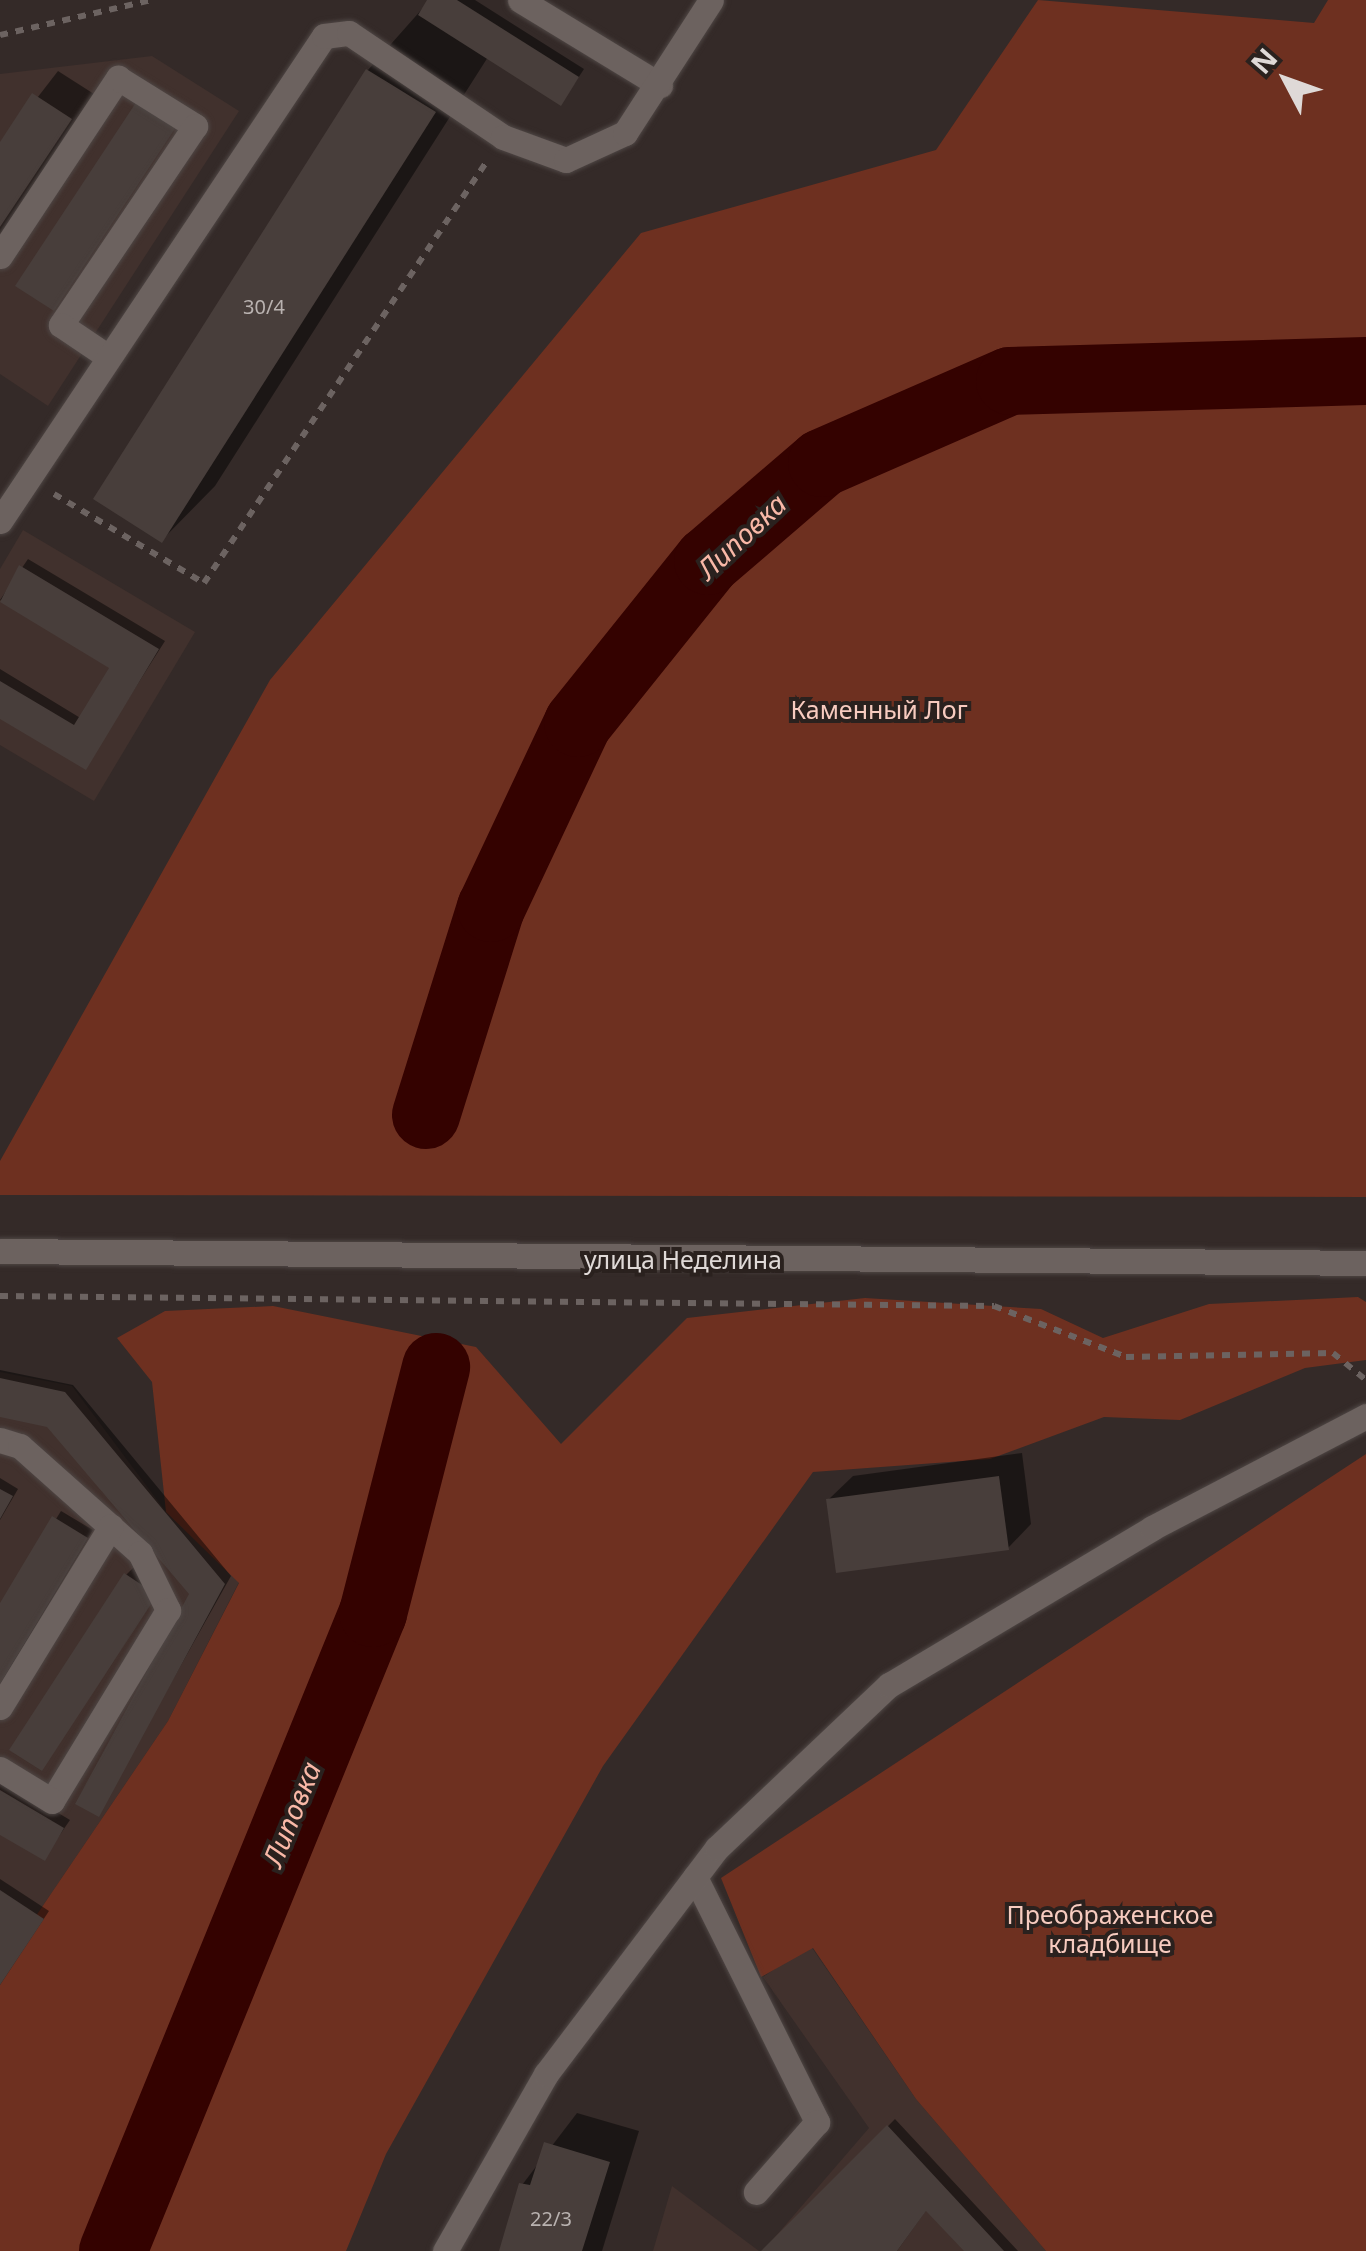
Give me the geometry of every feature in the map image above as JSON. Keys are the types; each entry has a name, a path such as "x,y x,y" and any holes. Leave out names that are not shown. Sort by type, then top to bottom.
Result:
{"street":[{"path":"520,0 660,84"},
{"path":"0,520 324,36 349,32 503,137 566,160 625,133 711,0"},
{"path":"0,256 118,78 195,126 61,325 107,356"},
{"name":"улица Неделина","path":"0,1251 1366,1263"},
{"path":"446,2251 546,2074 695,1877 888,1685 1152,1528 1366,1416"},
{"path":"0,1440 20,1446 111,1526 164,1588 168,1610 52,1801 0,1770"},
{"path":"0,1707 111,1526"},
{"path":"695,1877 817,2122 756,2192"}],"path":[{"path":"0,35 152,0"},
{"path":"27,478 204,583 503,137"},
{"path":"0,1296 994,1306 1126,1356 1332,1353 1366,1380"}],"shaded area":[{"path":"152,56 239,111 48,406 0,374 0,74"},
{"path":"23,530 195,632 94,801 0,745 0,569"},
{"path":"0,1372 72,1386 166,1512 239,1582 168,1721 0,1969"},
{"path":"810,1945 916,2099 1046,2251 763,2251 869,2128 763,1977"},
{"path":"672,2186 759,2251 653,2251"}],"green space":[{"name":"Каменный Лог","path":"1038,0 1314,23 1328,0 1366,0 1366,1197 0,1195 0,1161 270,680 641,233 936,150"},
{"path":"1358,1297 1366,1302 1366,1360 1305,1368 1180,1420 1104,1417 990,1459 813,1472 603,1766 386,2154 346,2251 0,2251 0,1969 168,1721 239,1583 166,1512 152,1382 117,1338 165,1311 273,1306 476,1347 561,1444 687,1318 865,1298 1041,1309 1103,1338 1209,1304"},
{"name":"Преображенское кладбище","path":"1366,1454 1366,2251 1046,2251 916,2099 813,1948 761,1977 721,1878"}],"building":[{"path":"427,0 457,0 579,77 561,106 418,15"},
{"path":"366,69 436,112 162,543 93,499"},
{"path":"32,93 72,119 0,227 0,142"},
{"path":"137,101 176,127 54,311 15,286"},
{"path":"19,565 159,649 86,770 0,719 0,681 74,725 109,668 0,602"},
{"path":"0,1378 65,1392 225,1584 99,1817 75,1804 189,1594 47,1427 0,1417"},
{"path":"999,1476 1009,1550 836,1573 826,1499"},
{"path":"0,1489 13,1496 0,1519"},
{"path":"52,1516 88,1538 0,1684 0,1603"},
{"path":"124,1573 157,1595 42,1771 9,1750"},
{"path":"0,1790 64,1828 45,1861 0,1835"},
{"path":"0,1890 44,1919 0,1985"},
{"path":"887,2125 1004,2251 964,2251 926,2211 897,2251 761,2251"},
{"path":"544,2142 610,2162 582,2251 499,2251 519,2183 530,2185"}],"waterway":[{"name":"Липовка","path":"426,1115 491,908 578,723 708,561 822,463 1010,381 1366,371"},
{"name":"Липовка","path":"113,2251 373,1613 436,1367"}]}
